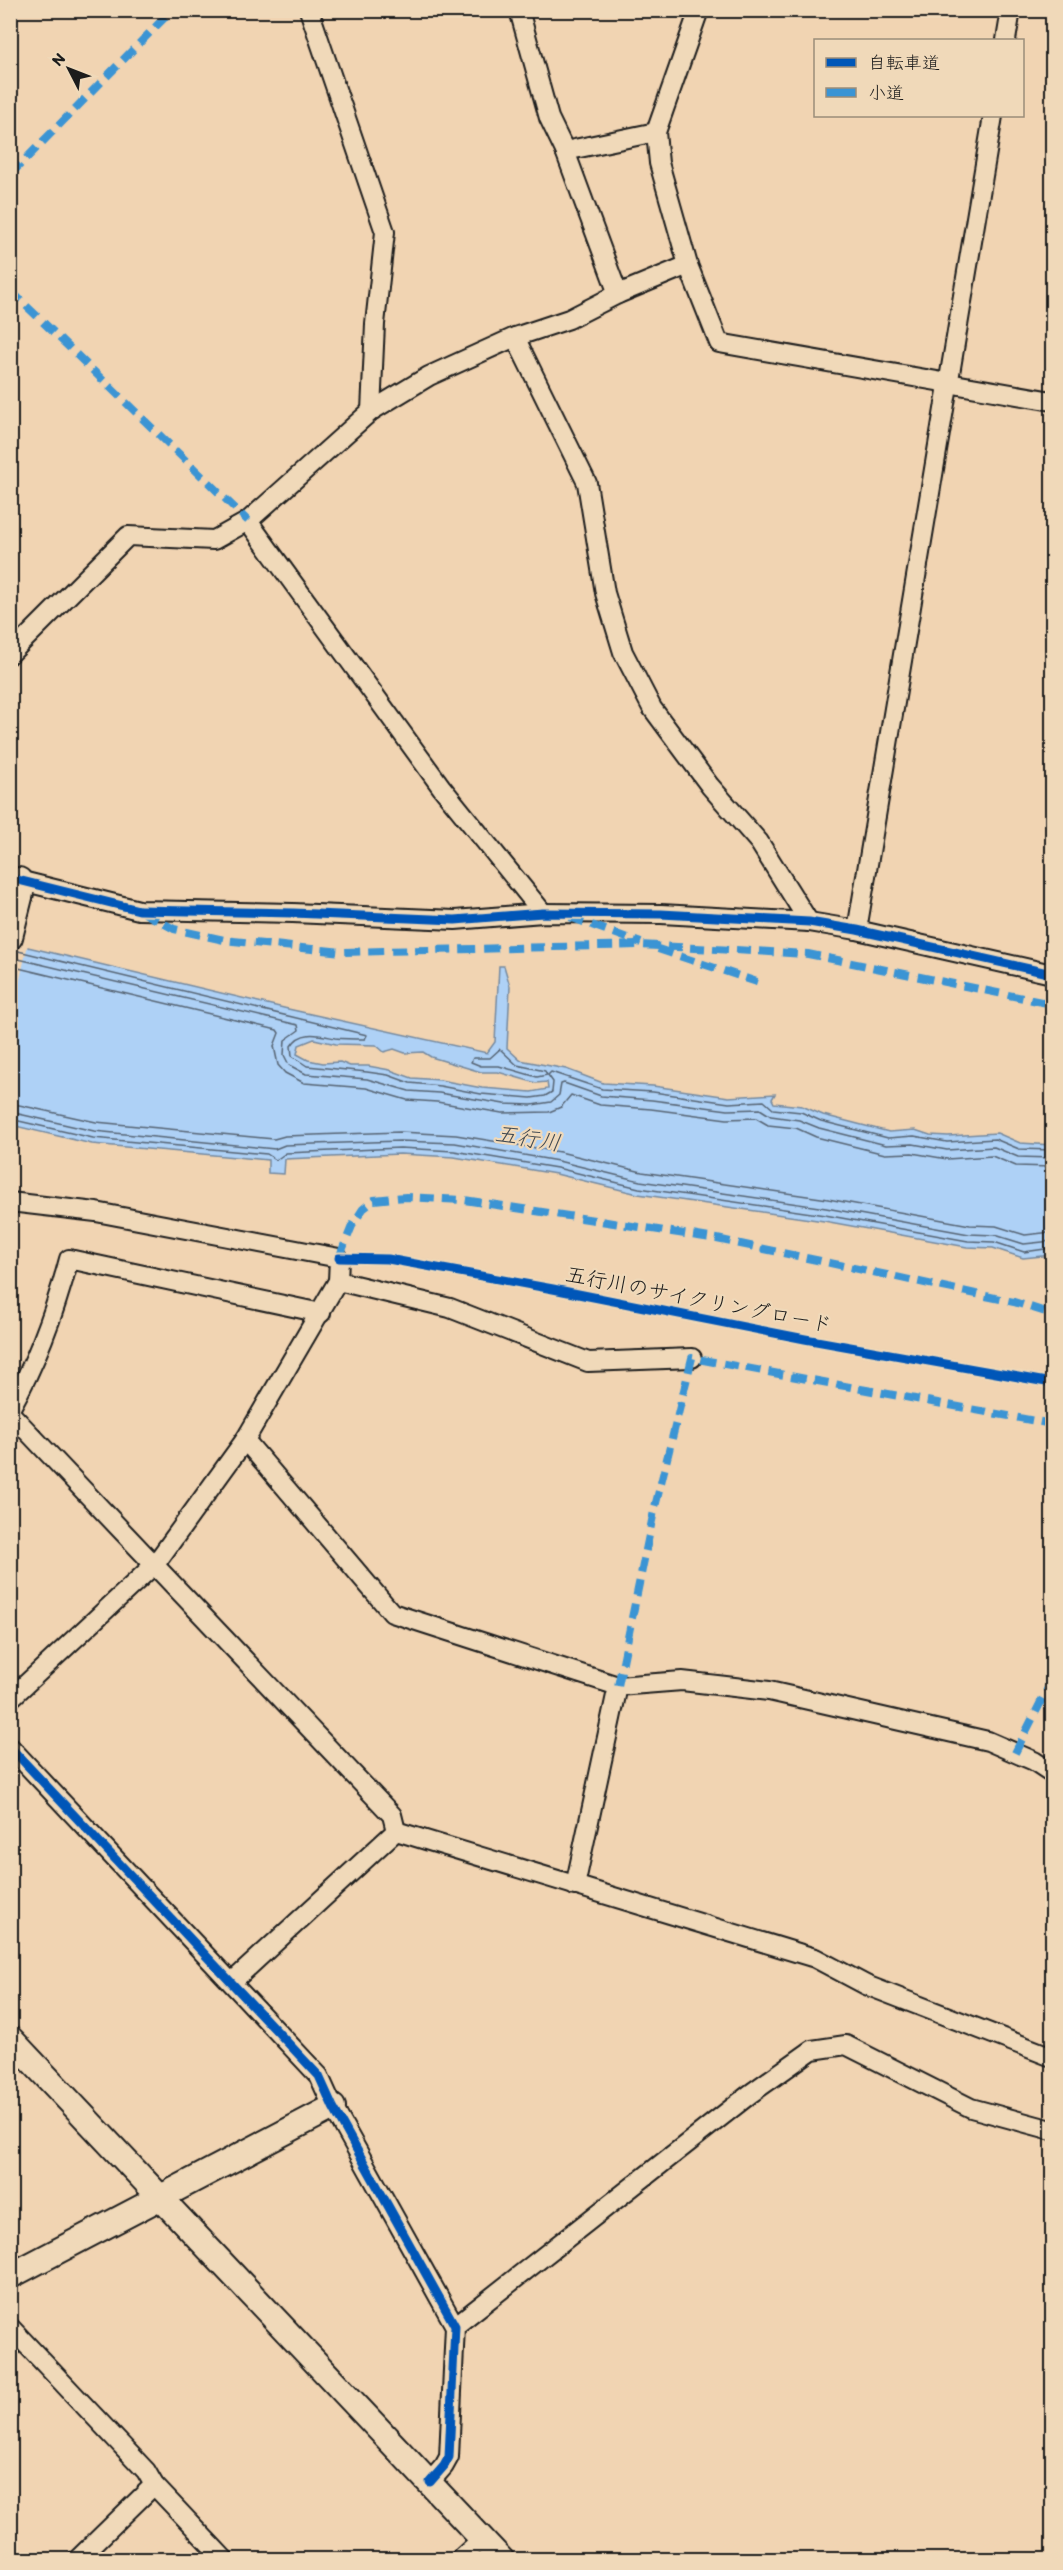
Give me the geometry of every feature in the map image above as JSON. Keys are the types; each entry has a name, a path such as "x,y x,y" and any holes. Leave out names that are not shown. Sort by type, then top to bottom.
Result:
{"street":[{"path":"309,10 385,232 375,324 371,411"},
{"path":"519,10 549,118 565,152 618,294"},
{"path":"699,10 656,132 659,163 688,265 719,343 1053,401"},
{"path":"1006,39 1011,10"},
{"path":"857,930 993,117"},
{"path":"565,152 656,132"},
{"path":"10,654 128,536 214,540 248,521 371,411 429,376 515,337 569,319 618,294 688,265"},
{"path":"515,337 587,483 605,593 623,652 652,708 710,786 759,842 809,922"},
{"path":"248,521 442,789 543,913"},
{"path":"10,937 17,884 139,910 294,913 455,920 543,913 661,914 809,922 857,930 1053,974"},
{"path":"10,1202 96,1212 339,1258 338,1281 245,1440 156,1563 10,1699"},
{"path":"321,1312 69,1259 56,1311 10,1411 392,1815 396,1831"},
{"path":"338,1281 450,1308 588,1362 692,1358"},
{"path":"245,1440 392,1613 618,1686 682,1681 769,1691 988,1742 1034,1761 1053,1773"},
{"path":"575,1886 618,1686"},
{"path":"10,1747 319,2076 333,2107 454,2326 449,2457 430,2482"},
{"path":"396,1831 660,1912 680,1915 815,1958 866,1985 1053,2057"},
{"path":"232,1982 396,1831"},
{"path":"10,2038 502,2559"},
{"path":"454,2326 750,2094 812,2049 846,2045 971,2108 1053,2130"},
{"path":"10,2276 333,2107"},
{"path":"10,2327 146,2471 154,2485 225,2559"},
{"path":"77,2559 154,2485"},
{"path":"459,2559 483,2538"}],"water":[{"name":"五行川","path":"11,943 288,1009 487,1053 495,1042 499,966 504,966 510,986 507,1048 520,1060 566,1069 603,1083 653,1086 729,1097 775,1094 772,1099 774,1103 802,1106 823,1115 889,1132 915,1130 930,1135 948,1136 997,1133 1020,1143 1052,1145 1052,1255 1023,1258 993,1248 967,1247 824,1221 638,1194 556,1174 454,1157 400,1154 285,1159 284,1174 268,1173 268,1160 92,1144 11,1125","holes":["314,1039 336,1044 376,1045 384,1052 394,1049 405,1053 423,1052 431,1057 481,1072 498,1072 536,1083 547,1082 548,1089 531,1092 482,1088 440,1080 412,1078 390,1070 368,1066 350,1066 340,1062 323,1063 308,1060 297,1054 299,1045"]}],"pier":[{"path":"10,940 28,944 11,1018"}],"marked path":[{"path":"10,175 172,10"},
{"path":"10,290 248,521"},
{"path":"144,913 174,929 224,940 342,952 641,945 808,954 1052,1004"},
{"path":"570,917 641,943"},
{"path":"658,949 757,982"},
{"path":"339,1258 352,1226 363,1209 374,1200 406,1197 464,1200 717,1239 1014,1302 1052,1314"},
{"path":"618,1686 654,1511 692,1358 1052,1424"},
{"path":"1015,1753 1052,1680"}],"cycle path":[{"path":"10,878 139,910 293,913 455,920 543,913 661,914 809,922 857,930 1052,974"},
{"name":"五行川のサイクリングロード","path":"339,1258 388,1259 805,1339 1052,1383"},
{"path":"10,1747 319,2076 333,2107 455,2326 449,2457 430,2482"}]}
